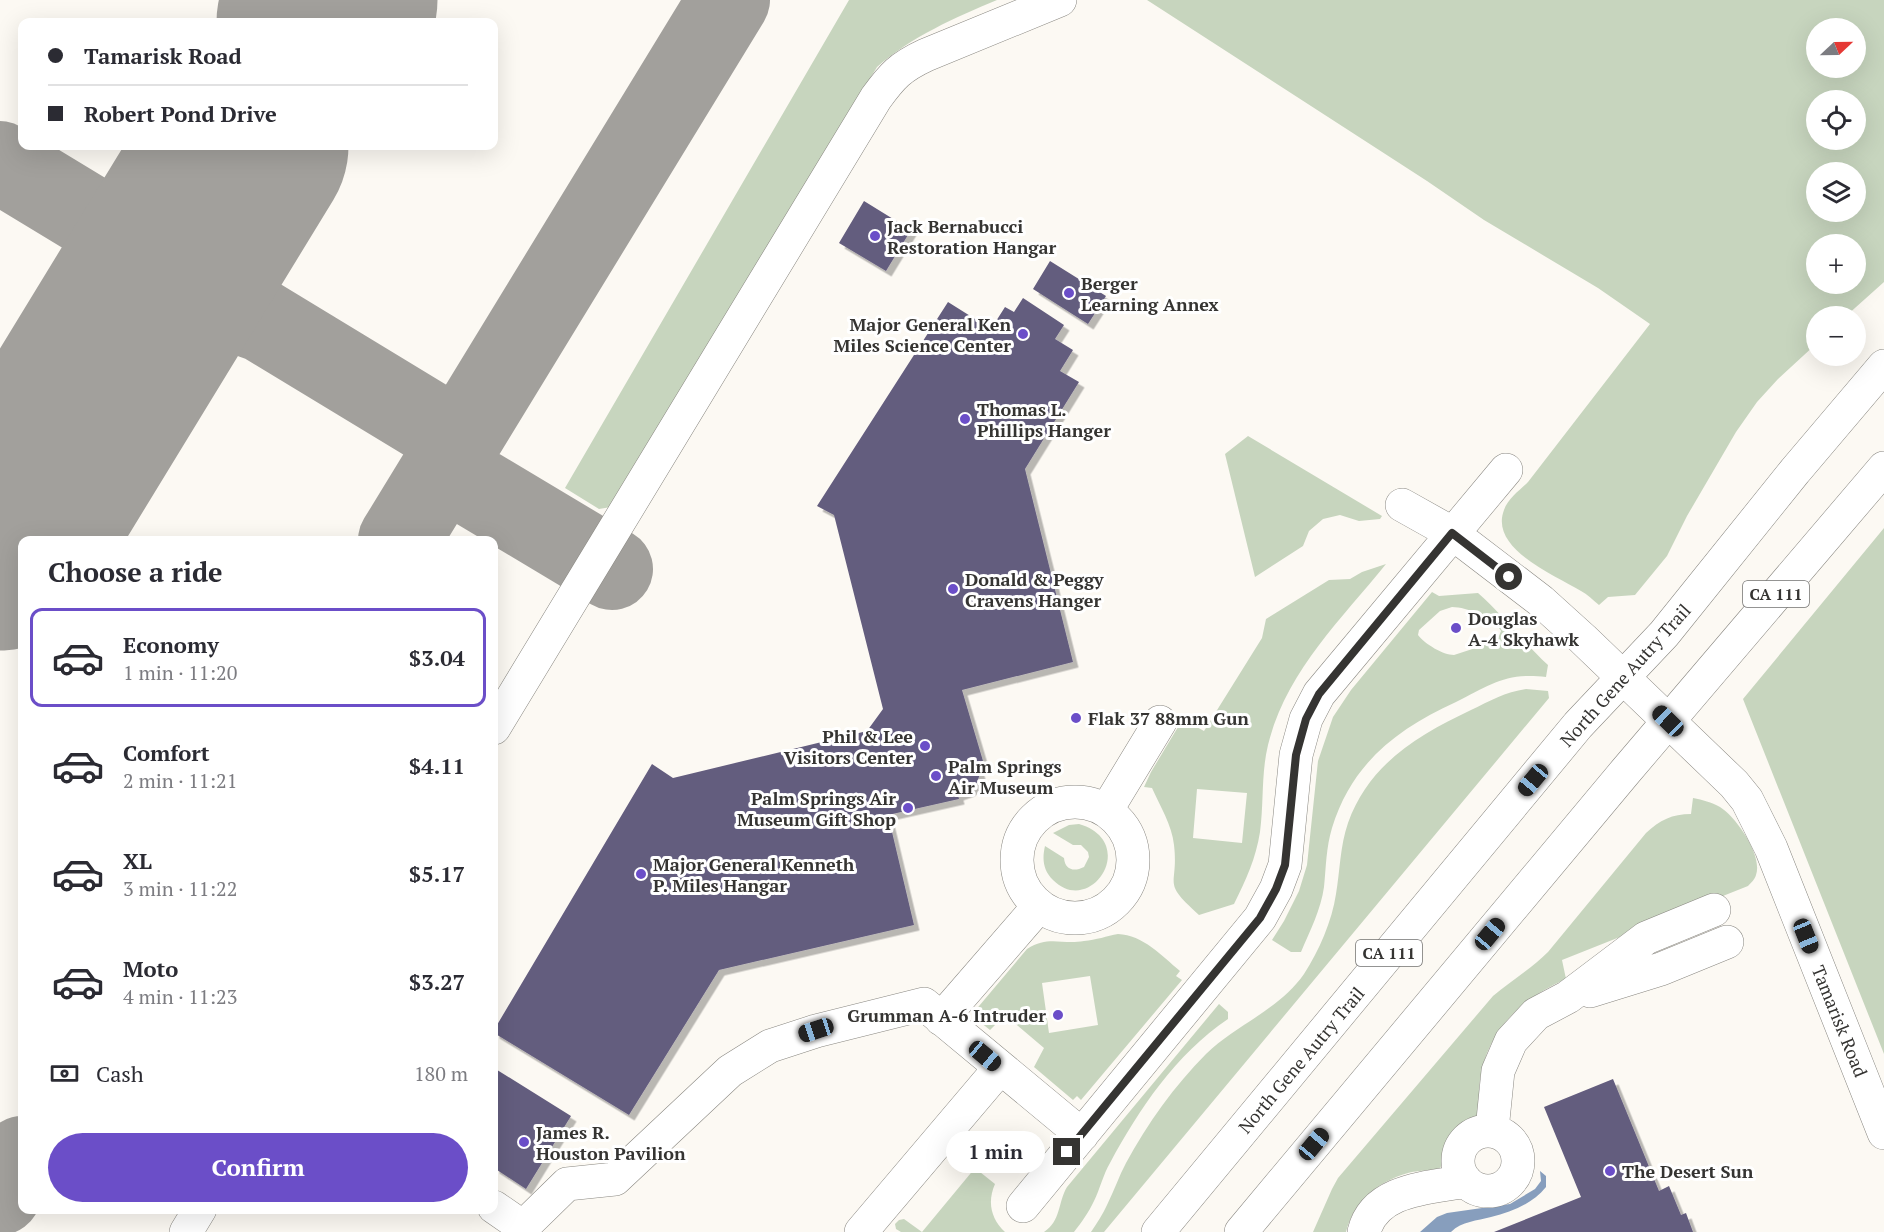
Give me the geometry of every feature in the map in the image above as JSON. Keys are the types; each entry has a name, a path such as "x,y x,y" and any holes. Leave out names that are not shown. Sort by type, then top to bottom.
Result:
{"main road":[{"path":"498,721 890,78 905,64 1060,0"},
{"name":"North Gene Autry Trail","path":"1158,1232 1578,725 1664,634 1795,471 1884,366"},
{"name":"CA 111","path":"1241,1232 1668,721 1884,468"},
{"path":"1023,1206 1260,918 1276,889 1285,865 1296,755 1306,719 1319,694 1506,470"},
{"name":"Tamarisk Road","path":"1402,505 1452,533 1541,601 1624,677 1734,784 1747,800 1760,824 1884,1133"},
{"path":"1106,811 1160,722"},
{"path":"1069,802 1088,803 1106,811 1121,824 1130,841 1133,860 1130,879 1121,896 1108,908 1091,916 1074,918 1056,915 1039,906 1026,891 1018,873 1020,844 1034,819 1050,807 1069,802"},
{"path":"941,1019 1039,906"},
{"path":"1490,1131 1498,1071 1511,1041 1536,1014 1568,997 1646,938 1714,910"},
{"path":"1568,997 1661,969 1727,942"},
{"path":"498,1210 522,1229 567,1184 615,1179 730,1071 770,1046 816,1030 924,1004 1082,1134"},
{"path":"861,1232 1000,1068"},
{"path":"1490,1131 1500,1133 1514,1146 1517,1155 1515,1174 1502,1188 1483,1191 1473,1187 1460,1173 1459,1152 1463,1143 1471,1136 1490,1131"},
{"path":"1364,1232 1376,1209 1390,1198 1409,1191 1466,1181"},
{"path":"186,1232 197,1214"}],"green space":[{"path":"849,0 997,0 919,37 877,67 611,507 599,509 565,488"},
{"path":"1147,0 1884,0 1884,282 1857,306 1806,306 1806,353 1757,402 1736,432 1687,516 1667,556 1635,595 1608,597 1599,605 1583,592 1541,569 1515,549 1506,537 1502,524 1508,502 1528,482 1650,324 1598,288 1484,220"},
{"path":"1248,436 1382,516 1380,519 1359,521 1340,515 1323,519 1309,531 1303,546 1255,577 1225,454"},
{"path":"1884,528 1884,1054 1743,699"},
{"path":"1386,564 1316,648 1288,694 1276,719 1266,756 1261,821 1256,851 1234,904 1199,915 1175,889 1175,859 1171,830 1152,788 1144,787 1151,772 1181,722 1184,720 1204,731 1262,638 1266,619 1329,580 1350,579 1362,572","holes":["1197,789 1247,793 1242,843 1193,838"]},
{"path":"1432,592 1439,596 1478,593 1548,665 1546,677 1520,676 1499,681 1435,712 1396,737 1364,767 1341,805 1332,828 1327,850 1323,895 1315,920 1301,952 1291,952 1272,940 1299,891 1307,865 1318,761 1333,717 1351,690","holes":["1458,607 1480,614 1498,626 1501,631 1497,641 1454,655 1434,648 1418,635 1419,630 1440,611"]},
{"path":"1526,689 1548,691 1549,698 1104,1232 1091,1232 1134,1148 1183,1079 1218,1043 1270,1007 1294,987 1304,974 1320,946 1328,925 1336,894 1348,823 1357,802 1369,784 1398,754 1432,730 1498,697"},
{"path":"1693,798 1720,807 1747,837 1756,857 1756,875 1752,882 1748,886 1562,960 1566,979 1521,1006 1509,1018 1490,1046 1479,1085 1478,1117 1455,1136 1440,1168 1408,1173 1377,1187 1361,1202 1346,1232 1313,1232 1338,1178 1493,996 1548,952 1646,833 1667,819 1691,814"},
{"path":"1079,824 1097,833 1106,846 1108,860 1103,873 1094,884 1082,890 1068,889 1053,880 1044,864 1045,846 1064,858 1066,865 1071,869 1084,867 1089,857 1088,852 1081,845 1073,845 1053,833 1069,825"},
{"path":"1118,934 1136,938 1152,947 1180,971 1176,976 1182,980 1081,1100 1077,1096 1073,1100 1034,1067 1044,1048 1005,1015 990,1030 975,1018 974,1012 1027,949 1042,942 1076,942","holes":["1090,976 1098,1025 1049,1033 1042,983"]},
{"path":"1219,1004 1228,1012 1228,1019 1209,1033 1175,1066 1146,1103 1105,1172 1092,1205 1077,1229 1074,1232 1044,1232 1054,1222 1067,1187"},
{"path":"975,1168 995,1184 991,1197 992,1210 996,1222 1005,1232 922,1232"},
{"path":"904,1219 922,1232 901,1232 896,1229 895,1224"}],"water":[{"path":"1540,1171 1546,1176 1546,1187 1534,1198 1514,1210 1465,1223 1451,1232 1420,1232 1437,1217 1447,1213 1510,1204 1535,1189 1541,1181"}],"building":[{"name":"Jack Bernabucci Restoration Hangar","path":"864,201 911,230 886,271 839,243"},
{"name":"Berger Learning Annex","path":"1050,261 1106,296 1088,324 1033,289"},
{"path":"1023,298 1064,325 1055,339 1073,350 1060,371 1079,382 1025,469 1073,662 962,690 983,761 977,763 980,774 976,785 969,791 958,795 959,799 888,815 914,925 719,970 629,1115 498,1035 498,1023 652,764 673,778 867,731 883,709 834,515 817,506 948,302 991,329 1005,307 1014,312"},
{"name":"James R. Houston Pavilion","path":"498,1070 571,1116 526,1189 498,1171"},
{"name":"The Desert Sun","path":"1613,1079 1659,1191 1669,1186 1681,1215 1686,1213 1693,1232 1494,1232 1581,1197 1544,1107"}],"taxiway":[{"path":"401,536 729,0"},
{"path":"0,162 460,441"},
{"path":"229,171 217,212 215,228 218,258 238,298 259,320"},
{"path":"115,359 146,331 160,322 187,312 215,310 259,320"},
{"path":"443,468 612,569"},
{"path":"0,1194 18,1164"}],"runway":[{"path":"323,18 334,0"},
{"path":"0,547 243,150"}],"place":[{"name":"Jack Bernabucci Restoration Hangar","path":"875,236"},
{"name":"Berger Learning Annex","path":"1069,293"},
{"name":"Major General Ken Miles Science Center","path":"1023,334"},
{"name":"Thomas L. Phillips Hanger","path":"965,419"},
{"name":"Donald & Peggy Cravens Hanger","path":"953,589"},
{"name":"Douglas A-4 Skyhawk","path":"1456,628"},
{"name":"Flak 37 88mm Gun","path":"1076,718"},
{"name":"Phil & Lee Visitors Center","path":"925,746"},
{"name":"Palm Springs Air Museum","path":"936,776"},
{"name":"Palm Springs Air Museum Gift Shop","path":"908,808"},
{"name":"Major General Kenneth P. Miles Hangar","path":"641,874"},
{"name":"Grumman A-6 Intruder","path":"1058,1015"},
{"name":"James R. Houston Pavilion","path":"524,1142"},
{"name":"The Desert Sun","path":"1610,1171"}],"route":[{"path":"1067,1152 1260,918 1276,889 1285,865 1296,755 1306,719 1319,694 1452,533 1509,577"}]}
